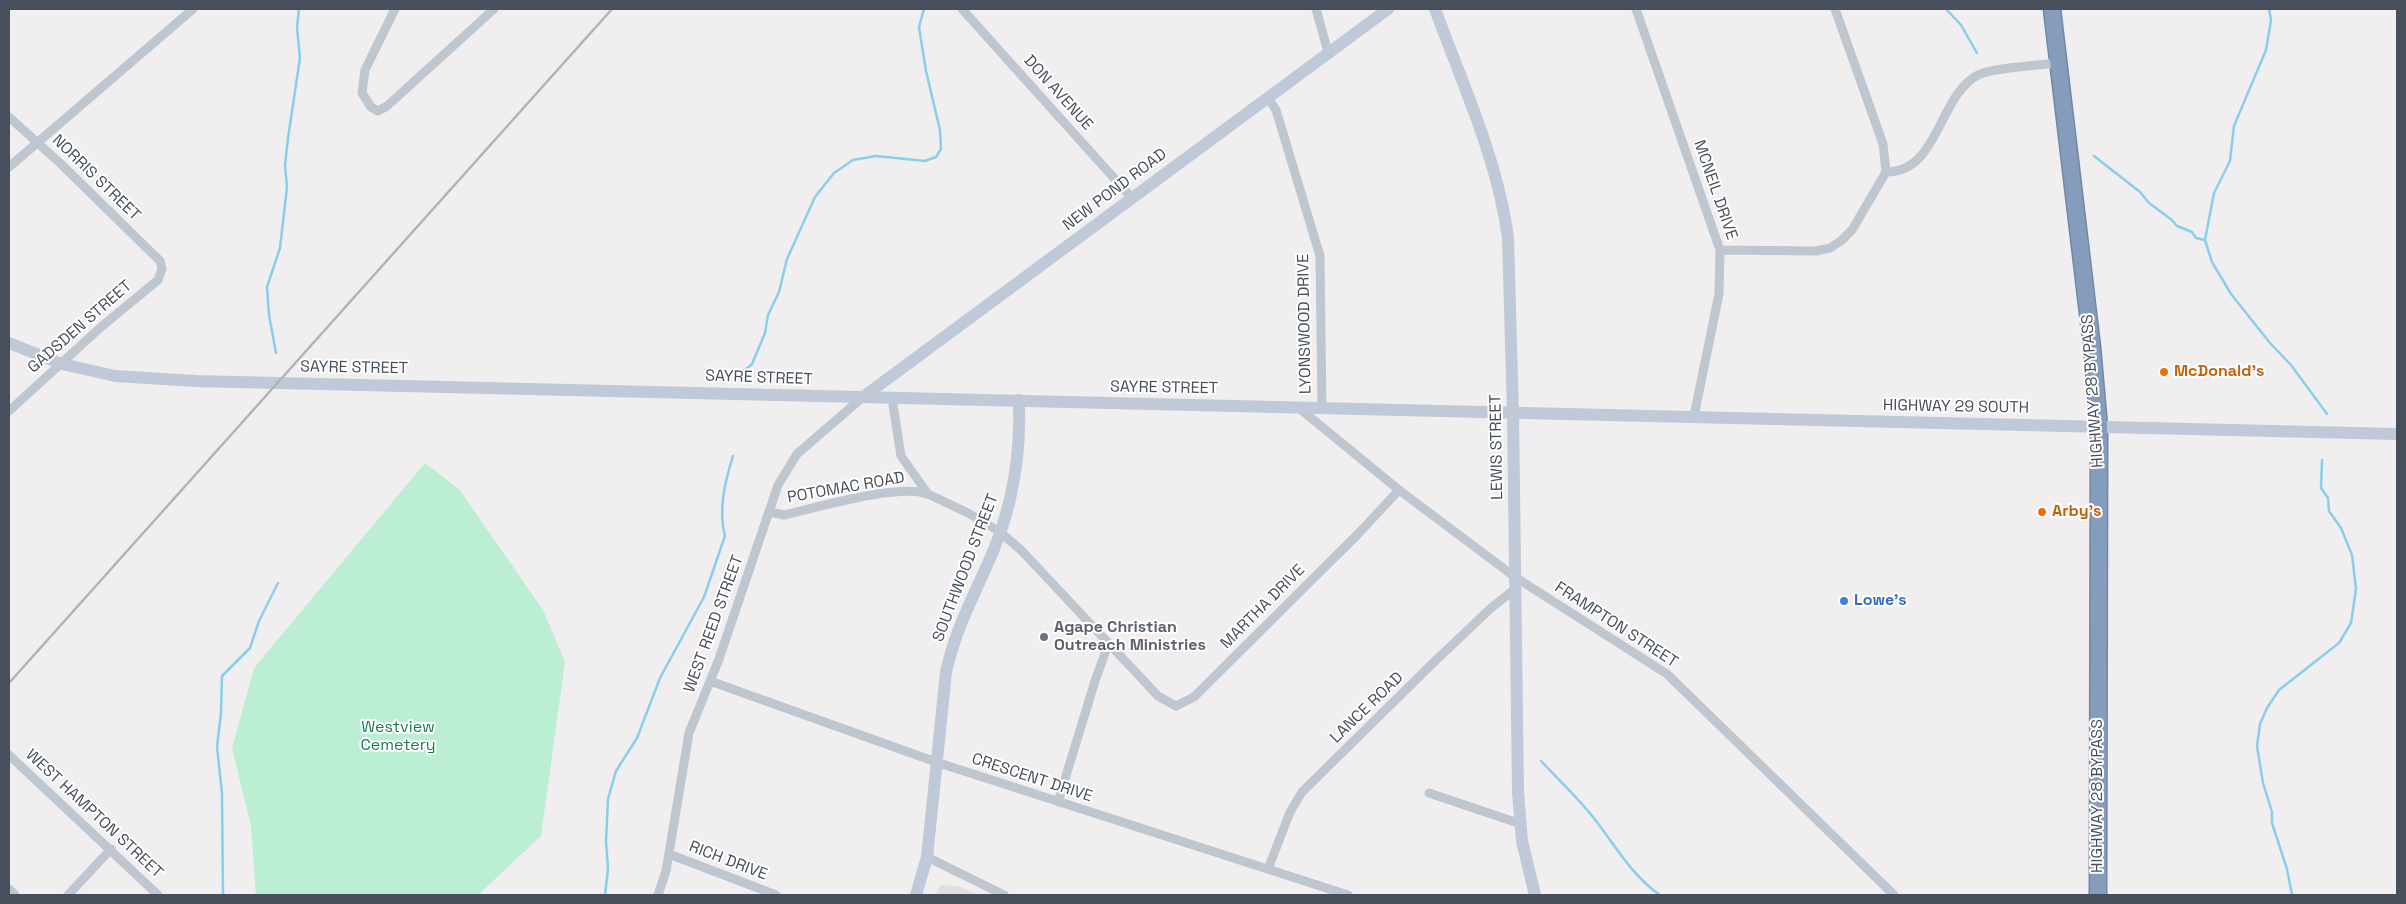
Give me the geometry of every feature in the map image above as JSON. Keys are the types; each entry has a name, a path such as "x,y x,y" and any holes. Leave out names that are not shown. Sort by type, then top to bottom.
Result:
{"highway":[{"name":"HIGHWAY 28 BYPASS","path":"2052,9 2095,373 2099,427 2098,895"}],"main road":[{"name":"NEW POND ROAD","path":"863,397 1388,9"},
{"name":"LEWIS STREET","path":"1435,9 1492,166 1504,212 1510,267 1521,824 1526,861 1536,895"},
{"name":"SAYRE STREET","path":"9,343 62,364 115,376 195,381 1019,400 1513,414"},
{"name":"SOUTHWOOD STREET","path":"916,895 927,857 946,672 953,642 1000,532 1012,497 1020,431 1019,400"},
{"name":"HIGHWAY 29 SOUTH","path":"1513,414 1694,416 2397,434"}],"street":[{"path":"9,166 193,9"},
{"path":"395,9 364,70 362,93 368,103 378,111 387,106 494,9"},
{"name":"DON AVENUE","path":"962,9 1132,198"},
{"path":"1316,9 1328,52"},
{"name":"MCNEIL DRIVE","path":"1636,9 1720,250 1719,294 1694,416"},
{"path":"1720,250 1816,251 1830,248 1841,241 1852,230 1886,172 1882,144 1835,9"},
{"path":"1886,172 1895,172 1905,168 1922,155 1953,99 1976,76 1988,72 2058,63"},
{"name":"LYONSWOOD DRIVE","path":"1268,98 1276,110 1320,256 1322,408"},
{"name":"NORRIS STREET","path":"9,117 160,261"},
{"name":"GADSDEN STREET","path":"9,411 101,327 158,280 162,270 160,261"},
{"name":"WEST REED STREET","path":"658,895 666,871 689,733 710,682 778,485 797,454 863,397"},
{"path":"892,398 901,456 928,494"},
{"name":"FRAMPTON STREET","path":"1299,408 1515,583 1667,674 1894,895"},
{"name":"MARTHA DRIVE","path":"928,494 953,505 1000,532 1032,560 1108,645 1158,696 1176,706 1188,702 1359,534 1399,490"},
{"name":"POTOMAC ROAD","path":"770,512 784,515 885,494 919,491 928,494"},
{"name":"LANCE ROAD","path":"1268,869 1290,812 1302,792 1515,583"},
{"path":"1058,802 1108,645"},
{"name":"CRESCENT DRIVE","path":"710,682 936,762 1348,895"},
{"name":"WEST HAMPTON STREET","path":"9,755 158,895"},
{"path":"1429,793 1521,824"},
{"path":"68,895 111,849"},
{"name":"RICH DRIVE","path":"669,854 776,895"},
{"path":"927,857 1004,895"},
{"path":"9,889 15,895"}],"shaded area":[{"path":"941,885 959,886 978,895 935,895"}],"green space":[{"name":"Westview Cemetery","path":"425,463 459,489 543,610 565,662 541,836 478,895 256,895 251,826 232,748 254,668"}],"waterway":[{"path":"276,353 269,315 267,287 280,248 287,187 285,165 300,58 297,28 299,9"},
{"path":"736,378 752,364 765,333 768,315 779,292 787,259 815,197 834,173 853,160 876,156 925,161 936,157 941,149 940,130 926,71 919,27 924,9"},
{"path":"1946,9 1961,25 1977,53"},
{"path":"2269,9 2271,20 2266,50 2234,126 2230,161 2214,193 2205,240 2212,262 2231,294 2270,343 2291,365 2327,414"},
{"path":"2094,156 2140,192 2149,203 2177,226 2192,232 2196,238 2205,240"},
{"path":"605,895 608,869 606,841 608,799 616,771 637,738 660,678 704,597 725,536 722,506 727,475 733,456"},
{"path":"2292,895 2287,869 2272,823 2272,812 2263,783 2257,746 2260,724 2267,708 2279,690 2339,643 2351,623 2356,589 2352,555 2341,528 2329,511 2328,498 2321,488 2322,460"},
{"path":"223,895 222,793 217,747 221,713 222,676 250,648 259,621 278,583"},
{"path":"1541,761 1593,817 1632,869 1660,895"}],"railway":[{"path":"9,683 612,9"}],"place":[{"name":"McDonald's","path":"2164,372"},
{"name":"Arby's","path":"2042,512"},
{"name":"Lowe's","path":"1844,601"},
{"name":"Agape Christian Outreach Ministries","path":"1044,637"}]}
